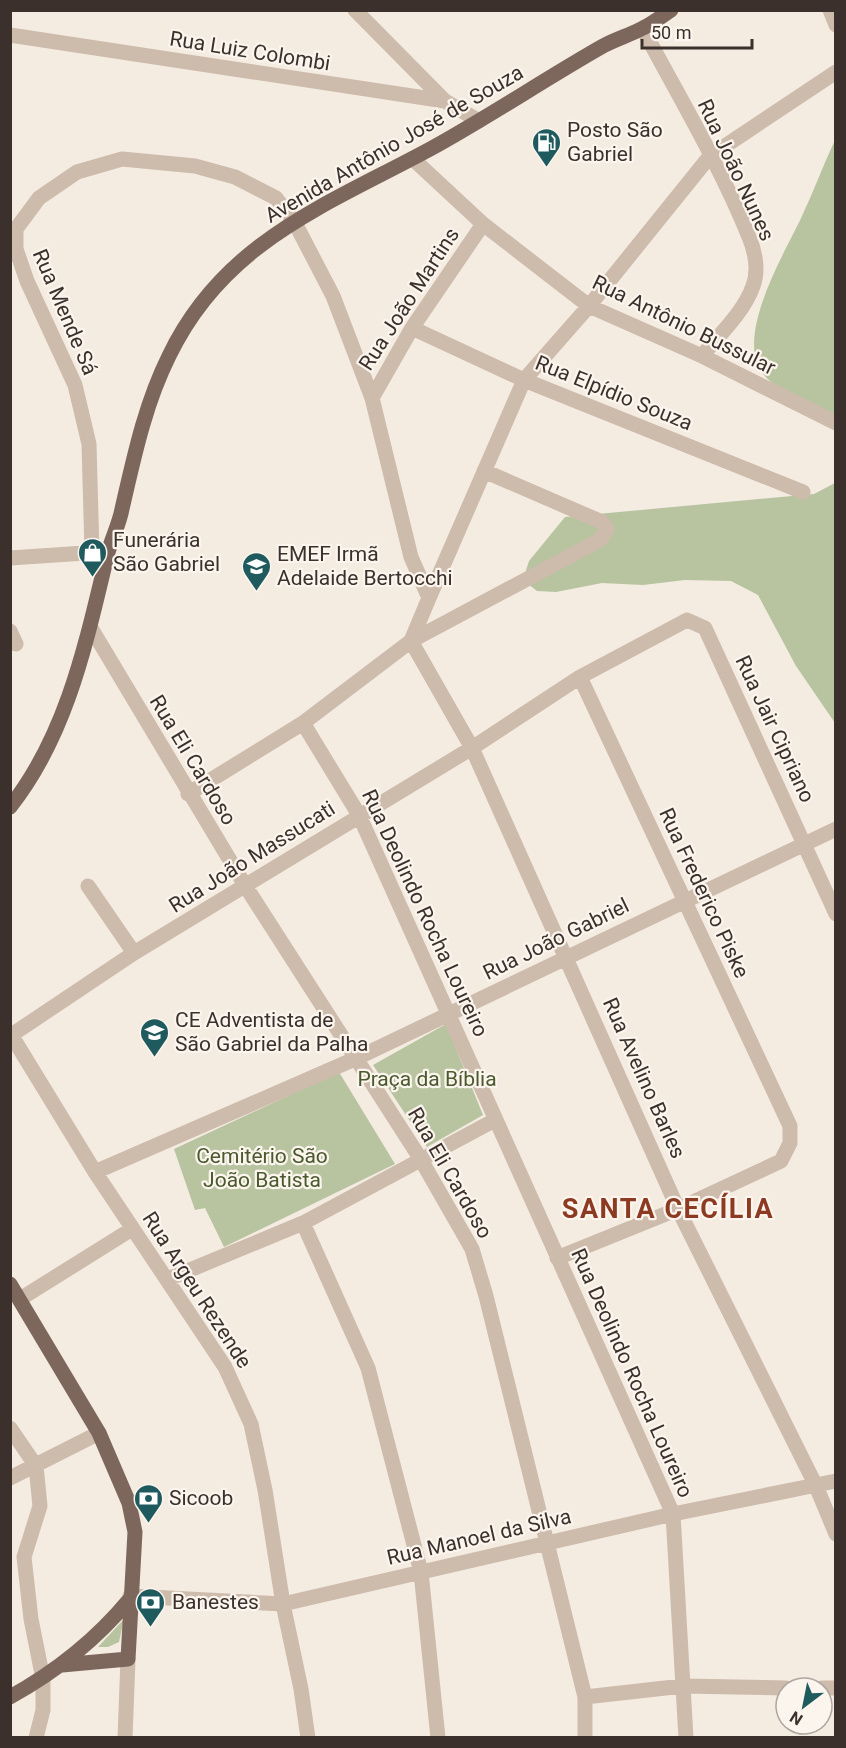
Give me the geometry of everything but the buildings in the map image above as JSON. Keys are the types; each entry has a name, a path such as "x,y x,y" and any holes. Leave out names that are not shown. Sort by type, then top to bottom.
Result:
{"main road":[{"name":"Avenida Antônio José de Souza","path":"10,807 39,766 72,690 91,628 108,551 122,513 135,447 169,354 204,299 222,277 243,258 294,221 413,159 606,44 643,29 671,10"},
{"path":"10,1284 99,1433 129,1503 135,1532 129,1598 128,1659 62,1665"},
{"path":"10,1697 43,1679 97,1637 129,1598"}],"street":[{"path":"355,10 445,101"},
{"path":"830,10 836,25"},
{"name":"Rua João Nunes","path":"643,29 750,238 757,269 754,286 742,307 702,356"},
{"name":"Rua Luiz Colombi","path":"10,36 445,101 479,121"},
{"path":"411,641 524,380 589,306 710,156 836,72"},
{"name":"Rua Mende Sá","path":"92,552 89,444 75,385 27,281 16,249 13,228 39,198 77,172 122,159 195,166 235,177 276,198 294,221 333,296 372,398 411,557 429,598"},
{"name":"Rua Antônio Bussular","path":"413,159 483,224 589,306 702,356 836,423"},
{"name":"Rua João Martins","path":"372,398 412,328 483,224"},
{"name":"Rua Elpídio Souza","path":"412,328 524,380 803,492"},
{"path":"188,794 303,723 411,641 600,540 607,529 602,522 484,471"},
{"path":"10,558 108,551"},
{"name":"Rua João Massucati","path":"11,1035 134,953 246,888 359,815 472,748 580,677 687,620 705,628"},
{"name":"Rua Eli Cardoso","path":"91,628 188,794 420,1158 472,1249 489,1307 585,1697 585,1737"},
{"name":"Rua Jair Cipriano","path":"705,628 836,914"},
{"name":"Rua Avelino Barles","path":"411,641 472,748 568,957 678,1209 816,1486 836,1534"},
{"name":"Rua Frederico Piske","path":"580,677 790,1126 790,1143 781,1161 678,1209"},
{"name":"Rua Deolindo Rocha Loureiro","path":"303,723 359,815 450,1013 495,1120 673,1514 686,1737"},
{"name":"Rua João Gabriel","path":"95,1172 357,1058 836,829"},
{"path":"88,886 134,953"},
{"name":"Rua Argeu Rezende","path":"11,1035 95,1172 225,1367 251,1424 265,1490 283,1604 308,1737"},
{"path":"168,1279 303,1223 420,1158 495,1120"},
{"path":"557,1258 678,1209"},
{"path":"303,1223 368,1368 421,1572 438,1737"},
{"path":"20,1299 132,1229"},
{"path":"10,1428 36,1466 40,1506 24,1557 31,1619 43,1679 43,1710 36,1737"},
{"path":"10,1478 99,1433"},
{"name":"Rua Manoel da Silva","path":"129,1598 283,1604 673,1514 836,1481"},
{"path":"125,1737 128,1659"},
{"path":"585,1697 683,1686 774,1688"}],"green space":[{"path":"835,140 835,417 788,394 771,382 764,375 756,359 754,339 765,295"},
{"path":"835,483 835,723 796,666 758,595 731,581 685,580 643,585 602,583 556,592 537,591 523,580 529,561 565,517 814,494"},
{"name":"Praça da Bíblia","path":"446,1024 483,1115 427,1147 373,1065"},
{"name":"Cemitério São João Batista","path":"339,1072 395,1164 224,1247 205,1208 195,1210 174,1149"},
{"path":"124,1619 119,1642 108,1647 98,1647"}],"place":[{"name":"Posto São Gabriel","path":"546,168"},
{"name":"Funerária São Gabriel","path":"92,578"},
{"name":"EMEF Irmã Adelaide Bertocchi","path":"256,592"},
{"name":"CE Adventista de São Gabriel da Palha","path":"154,1058"},
{"name":"Sicoob","path":"148,1524"},
{"name":"Banestes","path":"151,1628"}],"district":[{"name":"SANTA CECÍLIA","path":"668,1209"}]}
